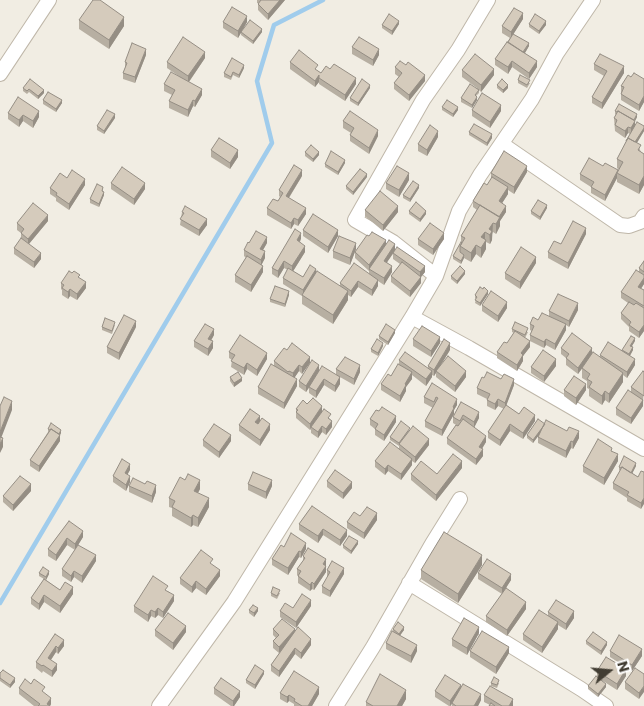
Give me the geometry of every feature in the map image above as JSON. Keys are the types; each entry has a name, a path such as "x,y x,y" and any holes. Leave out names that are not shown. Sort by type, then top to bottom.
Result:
{"street":[{"path":"0,74 49,0"},
{"path":"436,276 393,242 355,220 423,100 458,50 488,0"},
{"path":"158,706 234,602 412,318 436,276 459,211 480,175 532,99 558,53 593,0"},
{"path":"502,144 620,225 629,226 640,222 644,216"},
{"path":"412,318 469,348 644,449"},
{"path":"336,706 460,499"},
{"path":"409,583 606,706"}],"building":[{"path":"93,0 100,0 124,17 109,40 79,20"},
{"path":"261,0 280,0 268,14 258,4"},
{"path":"232,7 247,16 238,31 223,22"},
{"path":"514,8 523,13 511,32 502,26"},
{"path":"389,14 399,21 392,31 382,25"},
{"path":"535,14 546,21 539,31 529,24"},
{"path":"250,20 262,29 253,41 241,32"},
{"path":"513,34 529,43 523,52 508,42"},
{"path":"183,37 205,52 188,76 167,62"},
{"path":"359,37 379,49 373,60 352,47"},
{"path":"507,42 537,61 529,73 512,61 508,67 495,59"},
{"path":"132,43 146,49 135,77 123,73"},
{"path":"299,50 318,65 315,69 321,73 326,66 330,69 334,64 356,78 345,95 319,78 319,75 315,81 290,62"},
{"path":"475,54 494,69 481,85 462,70"},
{"path":"600,54 624,66 602,103 592,97 607,71 594,64"},
{"path":"232,58 244,65 239,75 233,72 231,77 224,73"},
{"path":"400,61 406,65 408,62 425,75 409,95 394,83 402,73 395,67"},
{"path":"171,72 202,89 188,110 169,101 175,90 164,84"},
{"path":"634,73 644,79 644,96 639,105 621,94 624,87 621,86 628,75 631,77"},
{"path":"520,75 530,80 527,85 518,80"},
{"path":"30,79 44,90 38,96 29,89 27,91 23,88"},
{"path":"362,79 370,85 358,103 350,98"},
{"path":"502,79 508,85 503,90 497,85"},
{"path":"470,84 479,90 475,95 477,97 472,105 461,98"},
{"path":"48,92 62,100 56,109 43,100"},
{"path":"482,93 501,105 490,122 472,110"},
{"path":"18,97 39,111 33,121 23,115 19,120 8,113"},
{"path":"447,100 458,107 453,114 442,107"},
{"path":"619,104 637,114 634,120 615,111"},
{"path":"107,110 115,114 104,131 97,126"},
{"path":"350,111 378,130 369,148 350,135 354,128 343,121"},
{"path":"618,111 635,121 631,128 628,127 625,131 615,125 617,120 614,118"},
{"path":"637,122 644,126 644,128 635,142 628,138 626,141"},
{"path":"474,124 492,134 487,143 469,132"},
{"path":"430,125 438,131 427,150 418,144"},
{"path":"219,138 238,150 230,163 211,150"},
{"path":"628,138 641,145 638,150 644,154 644,176 639,185 617,173 623,162 617,159"},
{"path":"311,145 319,152 313,159 305,152"},
{"path":"331,151 345,160 338,172 325,164"},
{"path":"504,151 527,166 514,187 491,173"},
{"path":"589,158 603,166 605,163 618,170 605,195 591,187 594,182 580,174"},
{"path":"294,165 302,170 286,196 306,208 298,220 294,218 291,223 267,208 273,199 278,201 283,193 279,190"},
{"path":"397,166 409,173 399,190 386,183"},
{"path":"122,167 145,183 134,199 111,183"},
{"path":"360,169 367,174 353,192 346,186"},
{"path":"72,170 85,179 69,204 50,188 60,173 67,178"},
{"path":"492,177 508,187 499,201 506,206 499,217 473,201 484,183 487,185"},
{"path":"413,181 419,185 410,199 403,195"},
{"path":"97,184 103,187 102,191 104,192 99,204 90,199"},
{"path":"380,191 398,206 383,225 365,210"},
{"path":"538,200 547,205 540,217 531,211"},
{"path":"416,202 426,211 420,219 409,211"},
{"path":"33,203 48,215 28,239 21,233 24,229 17,223"},
{"path":"480,205 500,217 496,224 493,223 489,229 492,231 490,235 485,232 481,237 486,240 481,248 476,245 471,253 460,246 465,238 461,236"},
{"path":"185,206 207,219 199,230 180,219 184,213 182,212"},
{"path":"313,214 338,230 328,247 303,230"},
{"path":"573,221 586,228 568,263 548,252 554,241 561,244"},
{"path":"430,223 444,233 433,249 418,239"},
{"path":"295,229 301,233 297,240 305,246 292,266 284,261 278,271 272,268"},
{"path":"256,231 267,237 260,249 265,251 261,260 244,250"},
{"path":"372,232 386,240 369,265 355,252 367,235 369,236"},
{"path":"339,236 356,243 350,258 333,251"},
{"path":"21,238 41,253 34,262 14,248"},
{"path":"389,240 395,244 384,261 392,266 384,278 369,269"},
{"path":"461,242 460,252 464,255 461,261 453,256"},
{"path":"397,247 425,266 420,272 393,253"},
{"path":"521,247 536,257 520,282 505,273"},
{"path":"247,256 263,266 251,285 235,275"},
{"path":"644,261 644,272 639,268"},
{"path":"402,262 421,277 410,291 391,276"},
{"path":"354,263 378,280 372,290 358,281 351,291 340,283"},
{"path":"310,265 316,269 303,290 283,278 288,268 303,277"},
{"path":"460,266 465,271 457,281 451,276"},
{"path":"636,270 644,275 638,287 644,290 644,306 621,292"},
{"path":"69,271 72,273 74,271 80,275 78,277 86,282 77,294 70,289 68,292 62,288 64,285 61,283"},
{"path":"317,271 348,291 333,315 302,295"},
{"path":"275,286 289,291 285,304 270,299"},
{"path":"480,287 483,289 484,287 488,291 480,303 475,300 477,297 475,295"},
{"path":"491,291 507,302 498,316 482,305"},
{"path":"558,294 578,303 569,321 549,311"},
{"path":"629,302 634,305 636,303 644,308 644,325 639,332 629,325 631,322 621,313"},
{"path":"542,313 566,324 555,344 546,339 544,342 530,335 534,326 530,324 533,317 538,320"},
{"path":"124,315 136,321 119,353 107,347"},
{"path":"105,318 115,322 112,331 102,327"},
{"path":"515,322 528,328 525,335 512,329"},
{"path":"205,324 214,329 208,339 213,341 208,349 194,341"},
{"path":"386,324 395,330 388,342 379,336"},
{"path":"422,326 440,337 431,351 413,339"},
{"path":"515,331 530,341 521,353 523,355 517,365 497,352 504,342 507,343"},
{"path":"572,333 592,348 578,368 566,358 569,354 561,348"},
{"path":"240,335 267,353 257,370 247,363 244,368 231,361 235,355 229,352"},
{"path":"631,336 635,338 630,346 633,347 629,354 622,350"},
{"path":"377,339 383,343 378,353 371,349"},
{"path":"444,339 450,343 434,370 428,366"},
{"path":"608,342 635,359 627,372 600,355"},
{"path":"292,343 310,357 302,367 299,365 293,373 288,372 274,361 284,348 287,350"},
{"path":"543,350 556,359 544,376 531,367"},
{"path":"405,352 432,371 426,379 399,360"},
{"path":"593,352 623,373 609,394 605,391 602,396 589,387 592,382 587,379 590,374 582,368"},
{"path":"448,356 466,371 455,386 436,371"},
{"path":"345,357 360,365 354,379 336,369"},
{"path":"312,360 319,365 306,386 299,381"},
{"path":"271,364 297,379 284,403 258,387"},
{"path":"398,364 412,372 400,396 381,384 388,374 391,376"},
{"path":"322,366 340,377 335,386 324,379 316,391 309,387"},
{"path":"238,372 242,378 234,383 230,377"},
{"path":"487,372 501,379 504,374 514,379 505,403 498,399 495,404 487,400 490,394 477,388 482,377 484,378"},
{"path":"644,372 644,396 631,387"},
{"path":"574,376 586,384 576,398 564,390"},
{"path":"432,383 457,399 442,430 425,421 438,398 436,397 434,402 424,397"},
{"path":"628,390 643,400 631,418 616,408"},
{"path":"4,397 12,401 0,432 0,406"},
{"path":"313,398 322,406 310,424 296,412 298,410 296,409 303,400 307,404"},
{"path":"461,402 479,412 474,422 463,415 460,421 453,417"},
{"path":"506,405 519,414 524,407 535,415 523,433 510,424 500,440 488,432"},
{"path":"382,407 396,416 384,435 375,429 378,424 370,419 376,410 379,411"},
{"path":"250,409 260,416 255,422 258,424 262,418 270,424 260,440 239,425"},
{"path":"324,409 331,414 328,418 332,421 326,429 322,426 318,432 311,427"},
{"path":"463,419 486,436 479,447 483,449 476,459 447,438"},
{"path":"538,419 545,424 533,440 527,435"},
{"path":"546,420 567,431 569,427 579,431 566,451 538,437"},
{"path":"401,421 410,428 399,443 390,437"},
{"path":"51,423 61,430 59,434 48,429"},
{"path":"214,424 231,435 219,452 203,440"},
{"path":"413,426 429,439 415,457 399,444"},
{"path":"51,429 60,435 39,466 30,460"},
{"path":"598,439 612,448 611,451 618,454 604,478 583,466"},
{"path":"390,442 412,459 401,474 388,465 385,469 375,461"},
{"path":"453,454 462,461 436,495 411,474 421,461 437,474"},
{"path":"624,456 636,463 631,473 619,467"},
{"path":"122,459 130,464 125,473 130,476 126,485 113,476"},
{"path":"622,467 638,477 641,471 644,472 644,498 641,503 627,495 629,492 613,483"},
{"path":"335,470 352,482 343,493 327,481"},
{"path":"253,472 272,480 266,492 248,484"},
{"path":"188,474 200,480 194,491 209,498 198,518 193,515 191,518 172,507 175,501 169,498 180,477 185,480"},
{"path":"20,476 31,484 13,505 3,496"},
{"path":"133,478 145,484 147,481 156,485 152,496 129,486"},
{"path":"312,506 347,530 340,540 323,529 318,536 299,524"},
{"path":"367,507 377,513 364,533 347,522 354,512 360,516"},
{"path":"69,521 83,531 75,544 67,538 56,555 48,549"},
{"path":"444,532 482,555 458,594 421,570"},
{"path":"291,533 306,543 288,568 272,559 281,545 284,547"},
{"path":"349,536 358,541 351,551 343,545"},
{"path":"78,545 96,555 82,576 74,571 71,576 62,569"},
{"path":"308,548 326,559 323,564 326,566 314,584 312,582 310,585 298,576 301,571 297,569 305,558 303,556"},
{"path":"201,550 213,559 210,563 220,570 206,589 196,581 192,587 180,578"},
{"path":"487,559 511,574 502,588 478,573"},
{"path":"332,561 344,568 330,591 322,586 330,572 327,570"},
{"path":"43,567 49,571 46,577 39,573"},
{"path":"153,576 168,586 165,590 174,595 163,612 158,608 155,612 151,610 148,615 134,606"},
{"path":"44,579 60,590 65,582 73,587 60,606 44,595 39,604 31,598"},
{"path":"273,587 280,590 277,596 271,593"},
{"path":"506,588 526,602 507,630 486,616"},
{"path":"302,594 311,600 296,622 280,611 285,603 293,608"},
{"path":"556,600 574,611 566,624 548,612"},
{"path":"253,605 258,608 254,613 249,610"},
{"path":"539,610 558,622 542,647 523,634"},
{"path":"168,613 186,626 173,643 155,630"},
{"path":"464,618 479,627 467,648 452,639"},
{"path":"282,619 295,629 279,647 273,641 279,635 273,629"},
{"path":"398,622 404,627 399,634 393,629"},
{"path":"298,627 311,639 301,653 295,648 279,671 271,665"},
{"path":"392,631 417,645 411,656 386,643"},
{"path":"482,631 509,647 496,667 470,651"},
{"path":"593,632 607,642 601,651 586,641"},
{"path":"55,634 64,640 58,648 56,646 48,658 57,664 52,671 36,662"},
{"path":"619,635 642,649 632,665 610,651"},
{"path":"606,657 626,669 617,684 597,671"},
{"path":"255,665 264,671 255,685 246,680"},
{"path":"635,668 644,674 644,686 639,693 625,682"},
{"path":"3,670 15,678 10,685 0,678 0,673"},
{"path":"294,671 319,687 308,706 302,706 289,695 287,697 280,693"},
{"path":"380,674 406,690 397,706 373,706 366,702"},
{"path":"445,675 461,685 450,701 435,691"},
{"path":"596,676 606,684 598,694 588,686"},
{"path":"494,677 499,680 497,685 491,683"},
{"path":"221,678 240,691 233,701 214,688"},
{"path":"25,679 31,684 34,679 45,687 42,691 51,698 47,704 50,706 38,706 40,704 19,688"},
{"path":"463,684 481,694 474,706 456,706 452,703"},
{"path":"490,686 513,699 509,706 502,706 484,695"}],"waterway":[{"path":"0,603 272,143 257,81 274,25 323,0"}]}
